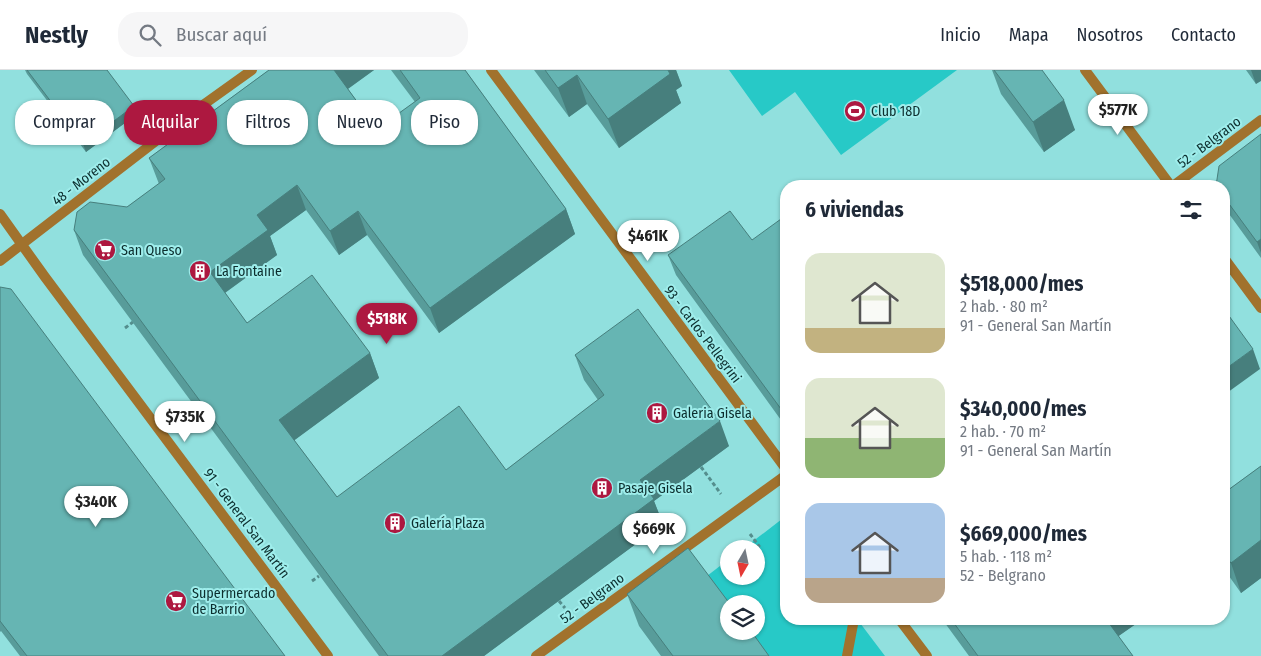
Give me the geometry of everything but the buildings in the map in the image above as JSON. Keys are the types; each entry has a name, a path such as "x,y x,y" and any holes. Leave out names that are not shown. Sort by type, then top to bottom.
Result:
{"street":[{"name":"48 - Moreno","path":"0,261 196,110 252,70"},
{"name":"93 - Carlos Pellegrini","path":"491,70 780,461"},
{"path":"1085,70 1168,180"},
{"name":"52 - Belgrano","path":"1180,180 1261,120"},
{"name":"91 - General San Martín","path":"0,214 328,656"},
{"path":"1230,266 1261,308"},
{"name":"52 - Belgrano","path":"536,656 780,479"},
{"path":"847,656 853,625"},
{"path":"904,625 927,656"}],"path":[{"path":"125,328 133,322"},
{"path":"701,467 721,494"},
{"path":"750,534 755,540"},
{"path":"312,581 319,576"},
{"path":"559,601 565,608"}],"shaded area":[{"name":"Club 18D","path":"729,70 957,70 841,155 795,92 762,116"},
{"path":"780,521 780,625 862,625 885,656 756,656 744,640 765,640 765,595 722,595 707,576 720,566 720,585 765,585 765,540 755,540"}],"place":[{"name":"Club 18D","path":"855,111"},
{"name":"San Queso","path":"105,250"},
{"name":"La Fontaine","path":"200,271"},
{"name":"Galeria Gisela","path":"657,413"},
{"name":"Pasaje Gisela","path":"602,488"},
{"name":"Galería Plaza","path":"395,523"},
{"name":"Supermercado de Barrio","path":"176,601"}]}
